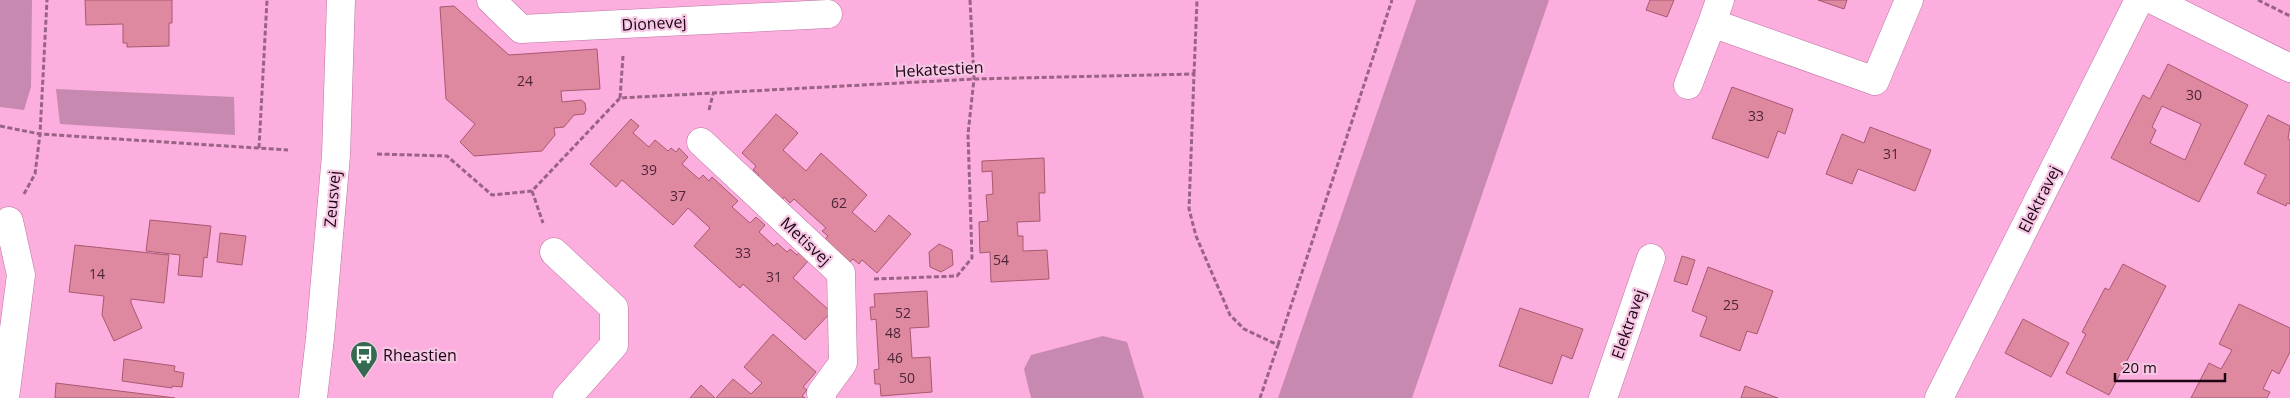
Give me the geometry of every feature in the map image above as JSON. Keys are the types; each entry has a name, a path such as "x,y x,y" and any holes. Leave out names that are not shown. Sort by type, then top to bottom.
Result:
{"street":[{"name":"Zeusvej","path":"313,398 336,155 342,0"},
{"name":"Dionevej","path":"491,0 522,30 828,14"},
{"path":"1688,85 1716,11 1875,81 1910,0"},
{"name":"Elektravej","path":"1939,398 2139,0"},
{"path":"2152,0 2290,68"},
{"name":"Metisvej","path":"700,142 841,273 843,363 820,396"},
{"path":"5,398 21,275 9,221"},
{"path":"554,252 614,308 614,345 567,398"},
{"name":"Elektravej","path":"1612,396 1651,258"}],"path":[{"path":"9,221 35,174 40,134 46,0"},
{"path":"259,148 268,0"},
{"path":"841,281 956,276 972,258 968,134 974,79 970,0"},
{"path":"1197,0 1189,209 1196,236 1230,315 1244,329 1278,345"},
{"path":"1260,398 1392,0"},
{"path":"2258,0 2290,16"},
{"name":"Hekatestien","path":"377,154 447,156 492,195 532,191 620,98 974,79 1194,74"},
{"path":"0,126 40,134 288,150"}],"shaded area":[{"path":"0,0 32,0 31,87 24,110 0,107"},
{"path":"1416,0 1549,0 1412,398 1278,398"},
{"path":"56,89 234,97 235,135 60,124"},
{"path":"1103,336 1127,342 1144,398 1031,398 1024,369 1031,355"}],"building":[{"path":"85,0 172,0 169,46 127,47 127,43 123,43 123,24 86,25"},
{"path":"1650,0 1674,0 1667,17 1646,10"},
{"path":"1818,0 1847,0 1844,9"},
{"path":"454,6 509,55 597,49 600,89 561,91 562,102 581,100 585,103 586,110 584,114 574,115 564,127 554,128 555,135 542,151 474,156 460,142 475,124 446,99 440,7"},
{"path":"2168,64 2248,105 2199,202 2111,158 2143,95 2150,99","holes":["2162,106 2201,124 2185,160 2150,143 2156,130 2152,127"]},
{"path":"1732,87 1793,109 1785,134 1778,131 1768,158 1712,138"},
{"path":"776,114 798,133 783,150 806,171 821,153 867,195 852,212 875,232 889,215 911,234 877,273 862,260 859,264 853,259 850,262 825,239 828,236 822,231 826,228 794,199 790,203 784,197 781,201 756,179 759,175 753,170 756,166 742,153"},
{"path":"2268,115 2290,126 2288,139 2290,140 2290,204 2287,203 2286,206 2257,193 2266,175 2244,164"},
{"path":"631,119 639,126 633,133 649,147 655,140 668,151 671,148 676,152 679,148 688,157 682,164 699,179 703,175 709,181 712,177 738,201 732,207 750,223 756,217 765,225 759,232 774,246 777,243 787,252 790,249 797,255 800,252 809,260 793,278 831,312 805,340 743,284 740,288 694,246 710,228 688,208 673,225 622,180 616,187 590,164"},
{"path":"1870,127 1931,150 1915,191 1858,169 1852,184 1826,174 1842,134 1864,143"},
{"path":"1044,158 1045,193 1039,193 1040,221 1017,222 1018,236 1023,236 1023,251 1047,250 1049,279 991,282 990,252 980,253 979,222 988,221 986,195 993,194 992,171 982,172 982,161"},
{"path":"150,220 211,226 207,258 204,257 202,277 178,275 180,255 146,251"},
{"path":"220,233 246,236 242,265 217,262"},
{"path":"939,244 952,250 953,265 941,272 930,267 929,252"},
{"path":"75,245 169,255 164,303 131,299 142,328 114,341 102,315 104,296 69,292"},
{"path":"1682,256 1695,260 1687,285 1674,281"},
{"path":"2123,264 2166,286 2109,395 2066,373 2086,334 2082,332 2105,288 2109,290"},
{"path":"1708,267 1773,291 1757,334 1747,331 1740,351 1700,336 1707,317 1692,311"},
{"path":"927,291 929,327 910,328 912,358 930,357 932,392 881,396 880,384 875,384 874,370 879,369 876,319 871,320 870,307 875,307 874,294"},
{"path":"2239,304 2290,328 2290,352 2279,374 2272,370 2263,389 2270,392 2267,398 2191,398 2209,363 2221,369 2232,350 2219,344"},
{"path":"1520,308 1583,329 1572,359 1562,355 1552,384 1499,366"},
{"path":"2023,319 2069,343 2051,377 2005,353"},
{"path":"773,334 816,372 803,387 807,390 802,396 805,398 716,398 733,379 751,394 762,383 744,367"},
{"path":"124,359 175,366 174,371 184,373 182,387 172,386 172,388 122,381"},
{"path":"56,383 175,398 55,398"},
{"path":"701,385 715,398 690,398"},
{"path":"1745,386 1778,398 1741,398"}],"place":[{"name":"Rheastien","path":"364,379"}]}
